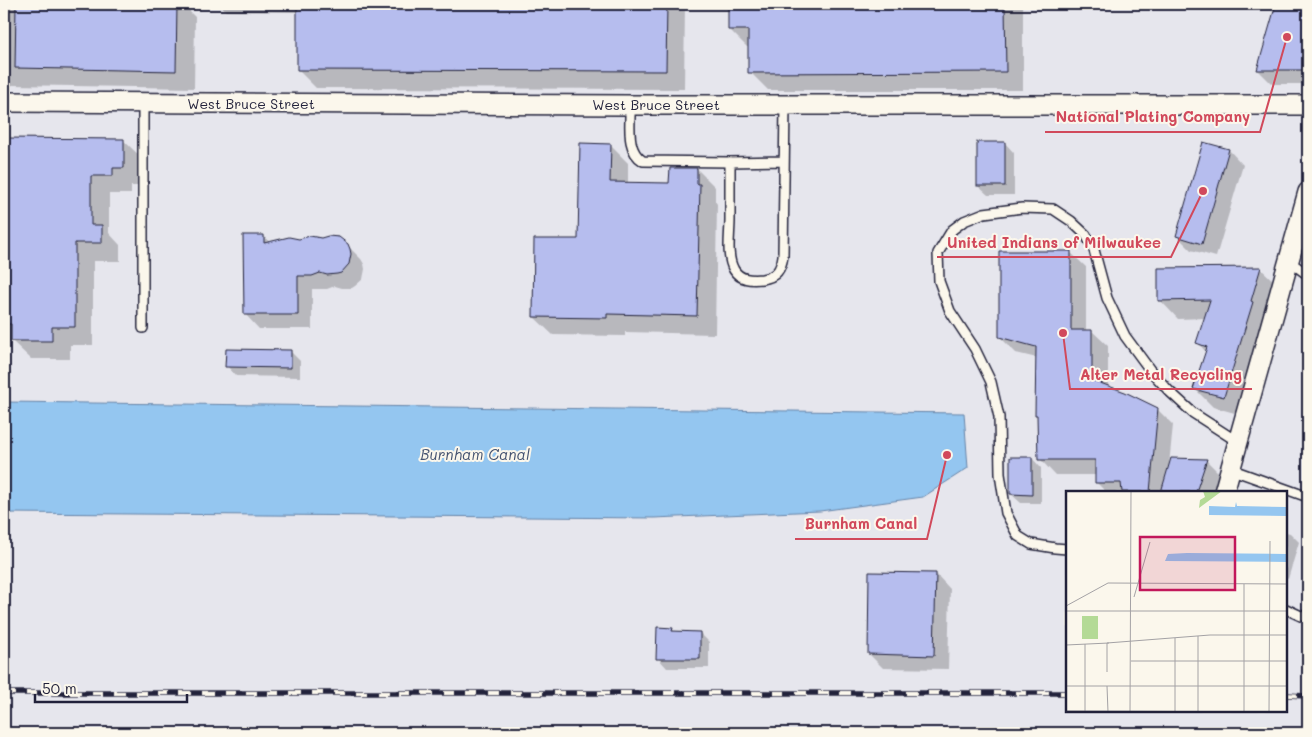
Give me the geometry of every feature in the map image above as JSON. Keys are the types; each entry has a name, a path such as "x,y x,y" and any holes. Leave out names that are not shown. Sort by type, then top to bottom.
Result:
{"street":[{"name":"West Bruce Street","path":"4,102 630,105 1308,105"},
{"path":"1224,491 1308,192"}],"lane":[{"path":"143,103 143,328"},
{"path":"630,105 631,144 638,158 643,161 784,161"},
{"path":"730,162 730,252 734,270 738,275 749,280 770,277 776,274 781,267 784,256 785,105"},
{"path":"1066,549 1031,544 1018,536 1006,513 1000,474 999,418 991,382 975,349 950,311 939,281 938,253 952,230 964,221 984,213 1022,208 1053,210 1071,221 1086,235 1094,250 1107,298 1125,336 1145,363 1169,391 1193,413 1218,431 1238,442"},
{"path":"1289,261 1308,275"},
{"path":"1230,469 1308,497"},
{"path":"1287,609 1301,616 1308,615"}],"shaded area":[{"path":"4,4 1308,4 1308,114 1303,129 1308,129 1308,733 4,733 4,513 654,518 820,511 923,497 964,413 4,402"}],"water":[{"path":"4,402 964,413 968,468 923,497 820,511 654,518 4,513"}],"building":[{"path":"16,4 177,4 176,71 15,68"},
{"path":"297,4 667,4 666,71 297,70"},
{"path":"728,4 1005,4 1006,72 748,73 748,30 728,30"},
{"path":"1276,4 1308,4 1308,70 1257,70"},
{"path":"4,138 124,139 124,168 113,168 113,176 91,176 91,225 102,225 102,243 75,243 75,327 52,327 52,341 11,341 11,324 4,324"},
{"path":"977,142 1005,142 1005,186 977,186"},
{"path":"1203,142 1229,149 1202,244 1176,236"},
{"path":"580,143 611,144 610,182 669,183 670,168 697,168 697,184 700,184 697,316 607,314 607,318 533,317 534,239 578,239"},
{"path":"243,235 264,235 264,243 289,237 299,239 310,236 321,238 328,236 339,237 348,244 350,249 349,264 341,273 337,274 327,275 320,273 312,276 298,276 298,315 244,315"},
{"path":"999,251 1071,251 1071,330 1092,330 1092,380 1125,392 1158,408 1150,491 1122,491 1121,483 1095,483 1095,460 1038,460 1037,415 1035,415 1036,347 999,337"},
{"path":"1261,267 1251,301 1253,302 1224,397 1193,389 1207,347 1196,343 1210,300 1158,301 1158,268"},
{"path":"226,349 291,350 291,368 225,367"},
{"path":"1010,457 1032,457 1032,495 1010,494"},
{"path":"1171,458 1207,459 1196,491 1161,491"},
{"path":"869,572 936,573 934,656 868,654"},
{"path":"657,627 673,628 672,631 700,632 700,659 656,659"}],"railway":[{"path":"4,693 1066,693"},
{"path":"1287,695 1308,696"}],"place":[{"name":"National Plating Company","path":"1287,37"},
{"name":"United Indians of Milwaukee","path":"1203,191"},
{"name":"Alter Metal Recycling","path":"1063,333"},
{"name":"Burnham Canal","path":"947,455"}]}
